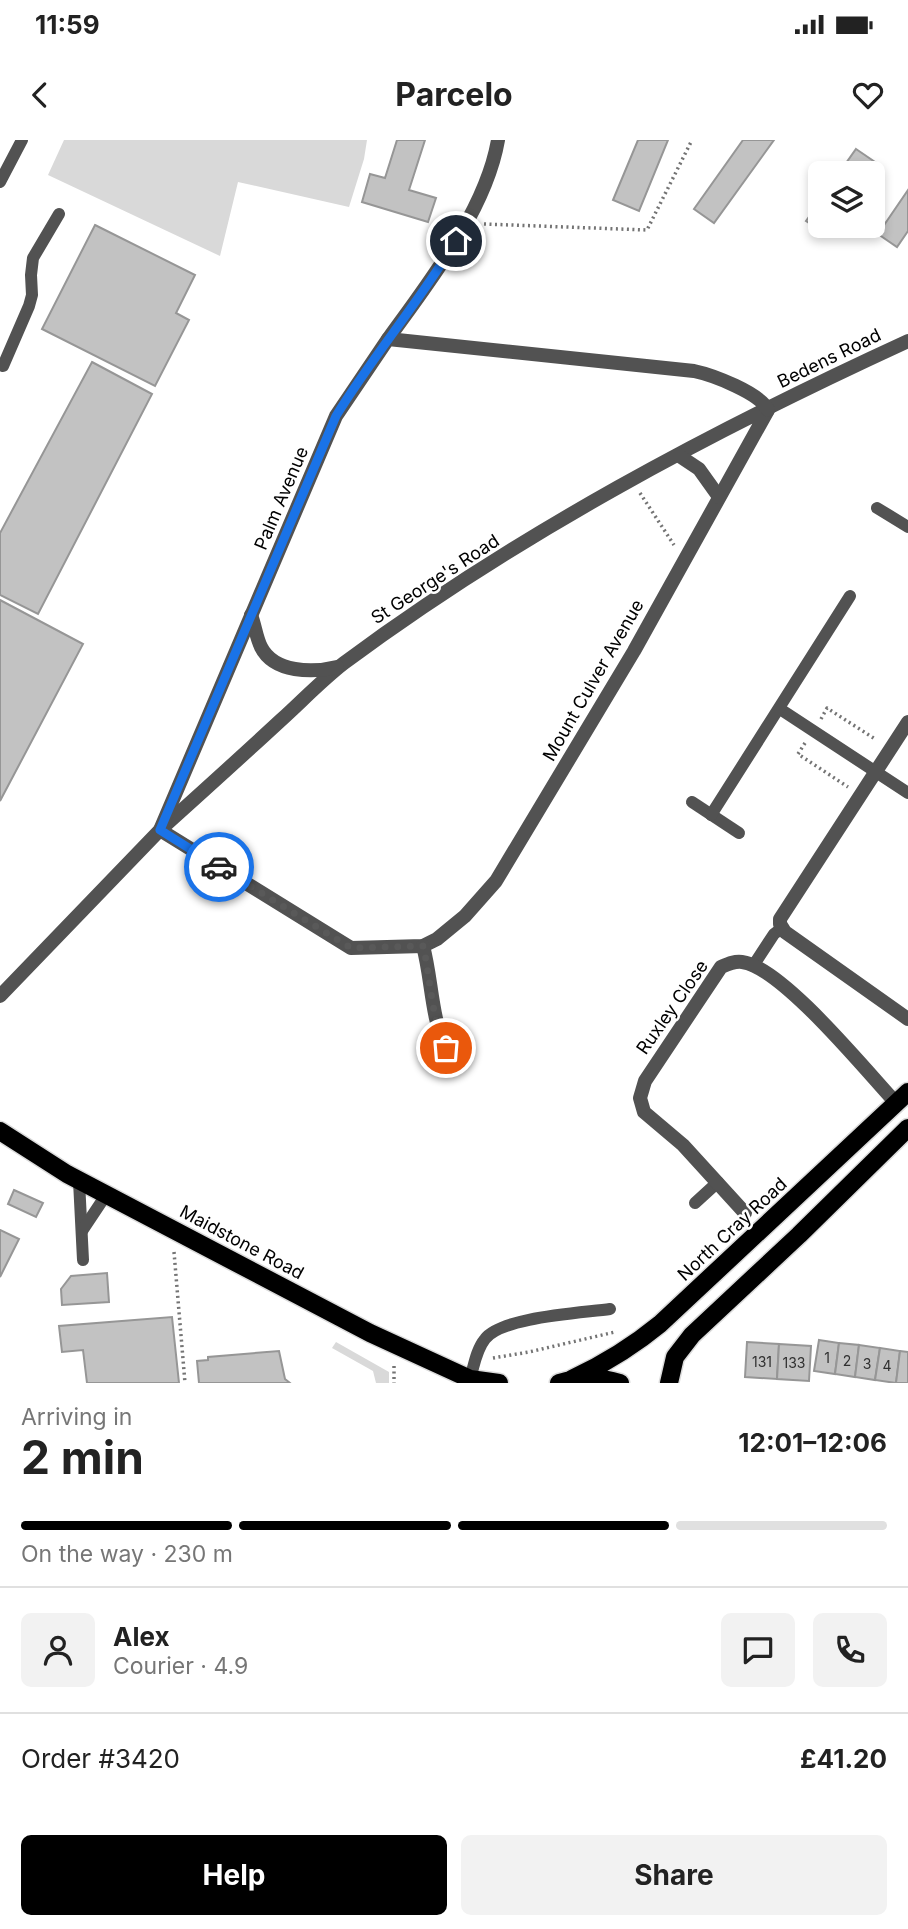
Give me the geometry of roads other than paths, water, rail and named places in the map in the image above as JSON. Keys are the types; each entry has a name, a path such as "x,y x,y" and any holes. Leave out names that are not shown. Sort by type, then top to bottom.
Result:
{"main road":[{"name":"North Cray Road","path":"565,1381 598,1367 644,1337 902,1098"},
{"path":"669,1383 675,1357 692,1335 908,1128"},
{"name":"Maidstone Road","path":"0,1131 79,1181 370,1333 471,1381 499,1383"},
{"path":"565,1381 600,1378 620,1383"}],"street":[{"name":"Palm Avenue","path":"0,996 160,830 336,416 441,266 489,176 498,140"},
{"path":"388,339 694,371 718,378 764,401 768,410"},
{"name":"Bedens Road","path":"768,410 908,341"},
{"name":"St George's Road","path":"160,830 342,665 435,600 555,524 678,455 768,410"},
{"name":"Mount Culver Avenue","path":"423,946 437,939 466,916 496,881 634,651 768,410"},
{"path":"678,455 699,469 719,496"},
{"path":"251,615 261,648 281,665 297,670 321,671 342,665"},
{"path":"908,722 782,915 780,924 908,1019"},
{"path":"160,830 351,948 423,946 431,978 439,1034 446,1048"},
{"name":"Ruxley Close","path":"745,1213 678,1140 651,1120 641,1105 645,1081 721,967 735,962 753,966"},
{"path":"753,966 796,995 902,1098"}],"lane":[{"path":"0,182 22,140"},
{"path":"1,367 29,306 33,258 59,214"},
{"path":"877,508 908,527"},
{"path":"711,815 850,596"},
{"path":"780,709 908,793"},
{"path":"692,802 739,834"},
{"path":"753,966 774,934 782,928"},
{"path":"79,1181 83,1260"},
{"path":"695,1203 718,1182"},
{"path":"81,1231 106,1195"},
{"path":"471,1381 477,1355 486,1336 503,1325 610,1310"}]}
